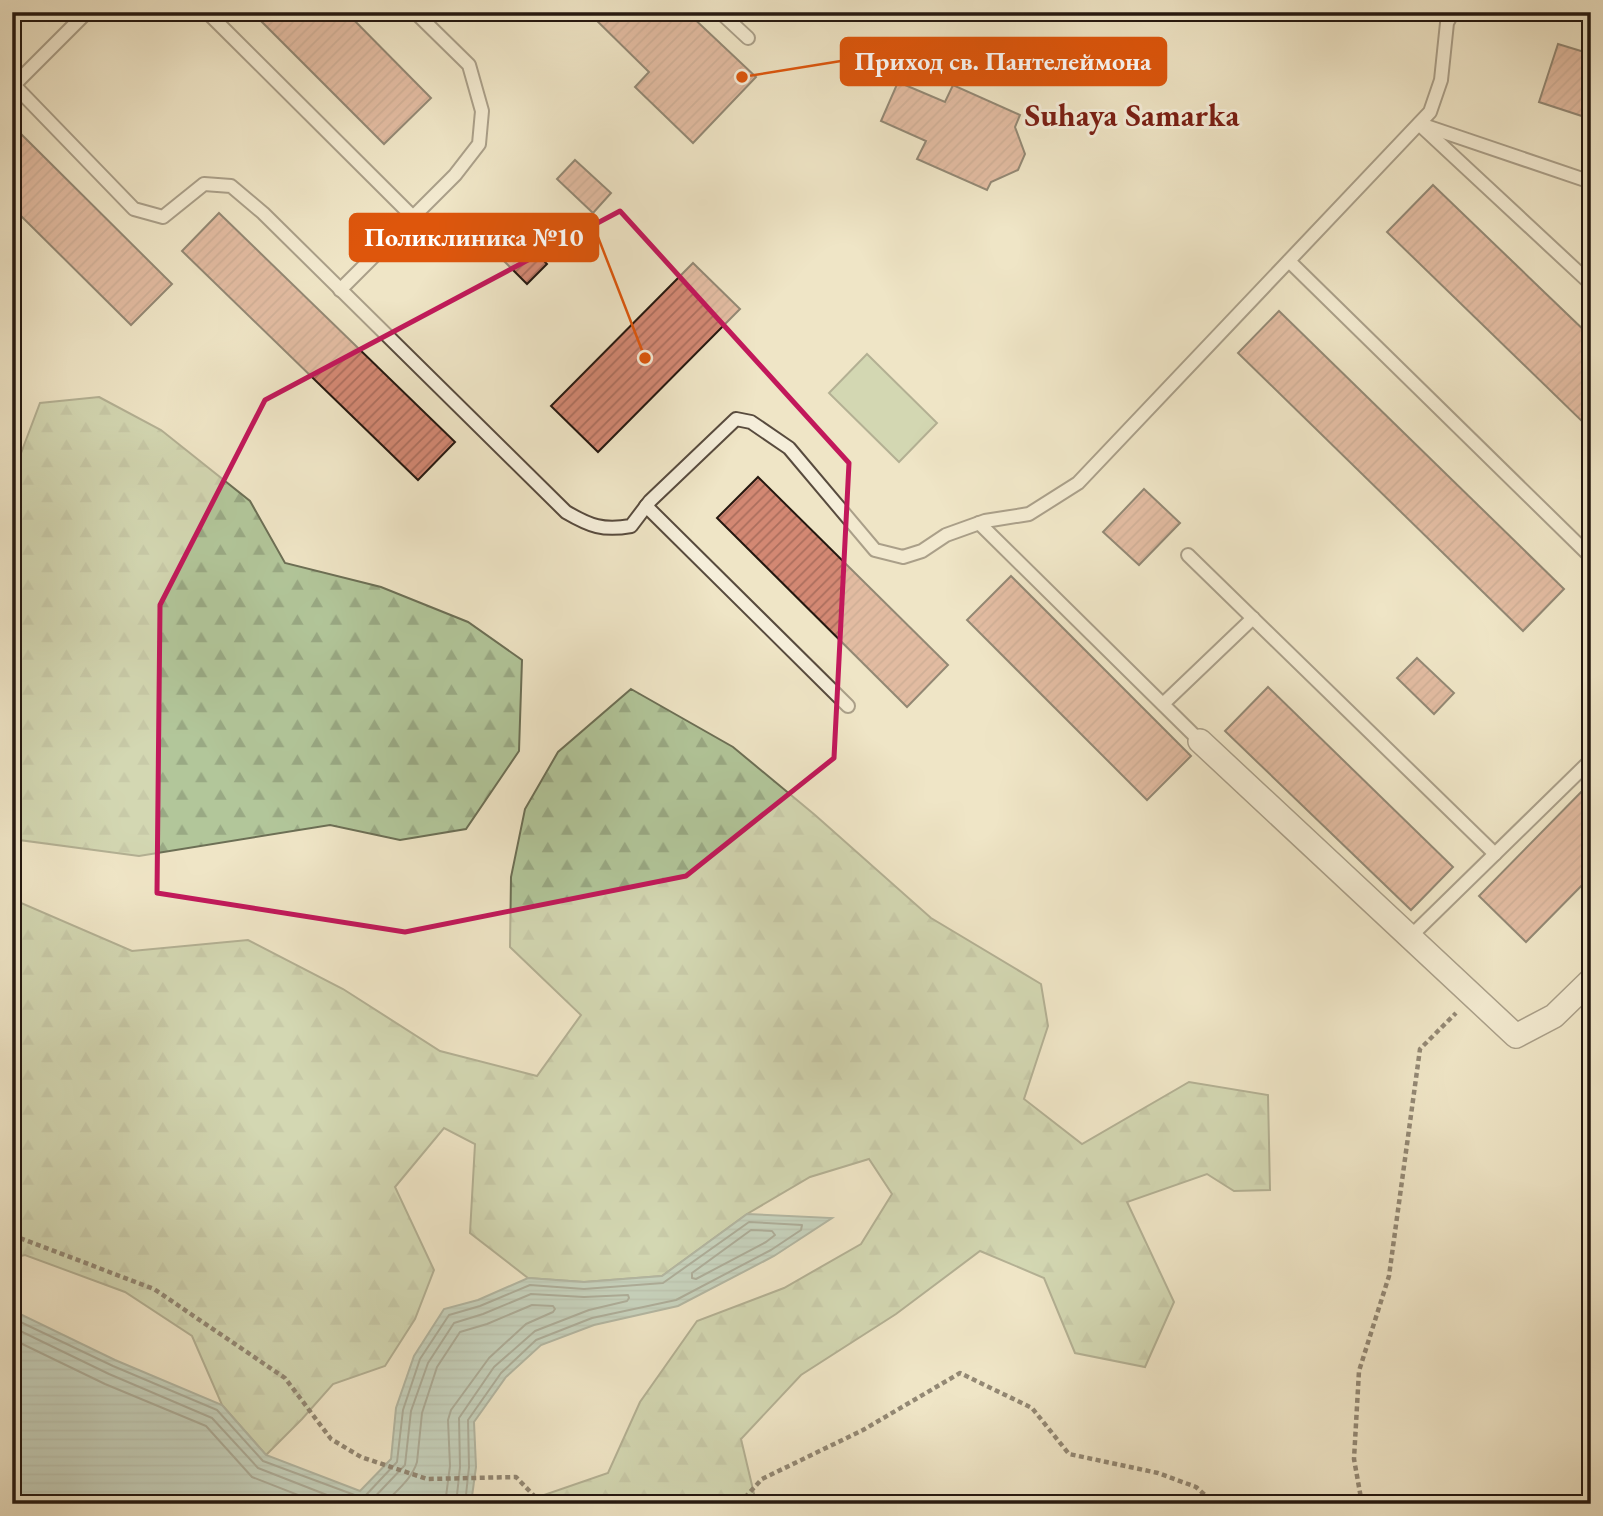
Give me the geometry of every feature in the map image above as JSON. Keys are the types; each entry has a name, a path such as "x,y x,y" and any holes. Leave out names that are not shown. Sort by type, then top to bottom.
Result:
{"street":[{"path":"1200,740 1516,1036 1554,1016 1591,980"}],"lane":[{"path":"87,12 13,84 134,209 163,217 204,184 231,186 262,213 566,512 584,522 612,530 631,526 646,506 736,419 751,422 789,449 875,550 903,557 922,551 946,535 979,523 1029,514 1078,483 1430,112 1441,80 1447,23 1452,12"},
{"path":"206,12 413,217"},
{"path":"340,290 456,175 479,144 482,111 469,65 415,12"},
{"path":"720,12 748,38"},
{"path":"1419,124 1591,182"},
{"path":"1419,124 1591,284"},
{"path":"1289,261 1591,557"},
{"path":"646,506 848,706"},
{"path":"979,523 1200,740"},
{"path":"1188,555 1495,854"},
{"path":"1163,704 1253,618"},
{"path":"1410,937 1591,760"}],"path":[{"path":"1362,1504 1354,1459 1359,1371 1389,1276 1420,1049 1473,995"},
{"path":"12,1235 154,1289 285,1378 331,1439 361,1457 427,1479 516,1477 542,1504"},
{"path":"739,1504 762,1479 863,1430 960,1373 1032,1408 1069,1454 1158,1473 1196,1487 1215,1504"}],"highlighted area":[{"path":"620,211 849,463 834,758 686,876 405,932 157,893 160,605 265,400"}],"green space":[{"path":"867,354 937,423 899,462 829,393"},
{"path":"99,397 161,430 250,501 285,563 381,587 468,622 522,660 519,751 466,829 400,840 330,825 139,856 12,839 12,477 40,403"},
{"path":"631,689 733,747 815,815 931,918 1041,984 1048,1026 1024,1099 1082,1144 1189,1082 1268,1095 1270,1190 1234,1191 1207,1174 1127,1202 1174,1302 1145,1367 1075,1353 1044,1278 980,1251 896,1314 801,1375 741,1439 755,1498 763,1504 518,1504 608,1473 640,1402 697,1321 784,1288 861,1244 892,1194 869,1159 810,1177 747,1214 662,1276 584,1282 528,1278 470,1233 475,1144 444,1128 395,1187 434,1270 415,1319 385,1366 333,1384 266,1455 222,1405 192,1336 125,1292 25,1255 12,1258 12,899 132,951 248,940 343,989 440,1051 537,1076 581,1015 510,947 511,877 525,809 558,752"}],"water":[{"path":"747,1214 832,1218 774,1256 678,1306 594,1325 541,1345 506,1377 474,1422 476,1467 471,1504 12,1504 12,1310 115,1360 222,1405 266,1455 360,1491 391,1459 396,1408 414,1356 444,1309 478,1300 528,1278 584,1282 662,1276"}],"building":[{"path":"252,12 346,12 431,98 384,144"},
{"path":"588,12 687,12 756,77 693,143 635,87 649,72"},
{"path":"1558,44 1591,54 1591,119 1539,102"},
{"path":"898,82 945,102 953,85 1020,115 1015,127 1025,154 1018,170 991,182 987,190 917,159 926,141 881,121"},
{"path":"12,125 172,284 131,325 12,207"},
{"path":"575,160 611,193 593,213 557,179"},
{"path":"1433,185 1591,337 1591,430 1387,232"},
{"path":"219,213 455,442 418,480 182,251"},
{"path":"511,227 547,264 527,284 490,247"},
{"path":"693,263 740,309 598,452 551,406"},
{"path":"1279,311 1564,589 1523,631 1238,353"},
{"path":"758,477 948,665 907,707 717,518"},
{"path":"1144,489 1180,523 1139,565 1103,532"},
{"path":"1011,576 1191,756 1147,800 967,620"},
{"path":"1417,658 1454,693 1434,714 1397,678"},
{"path":"1268,687 1453,867 1411,910 1225,731"},
{"path":"1591,782 1591,876 1526,942 1479,896"}],"place":[{"name":"Приход св. Пантелеймона","path":"742,77"},
{"name":"Поликлиника №10","path":"645,358"}],"district":[{"name":"Suhaya Samarka","path":"1132,115"}]}
